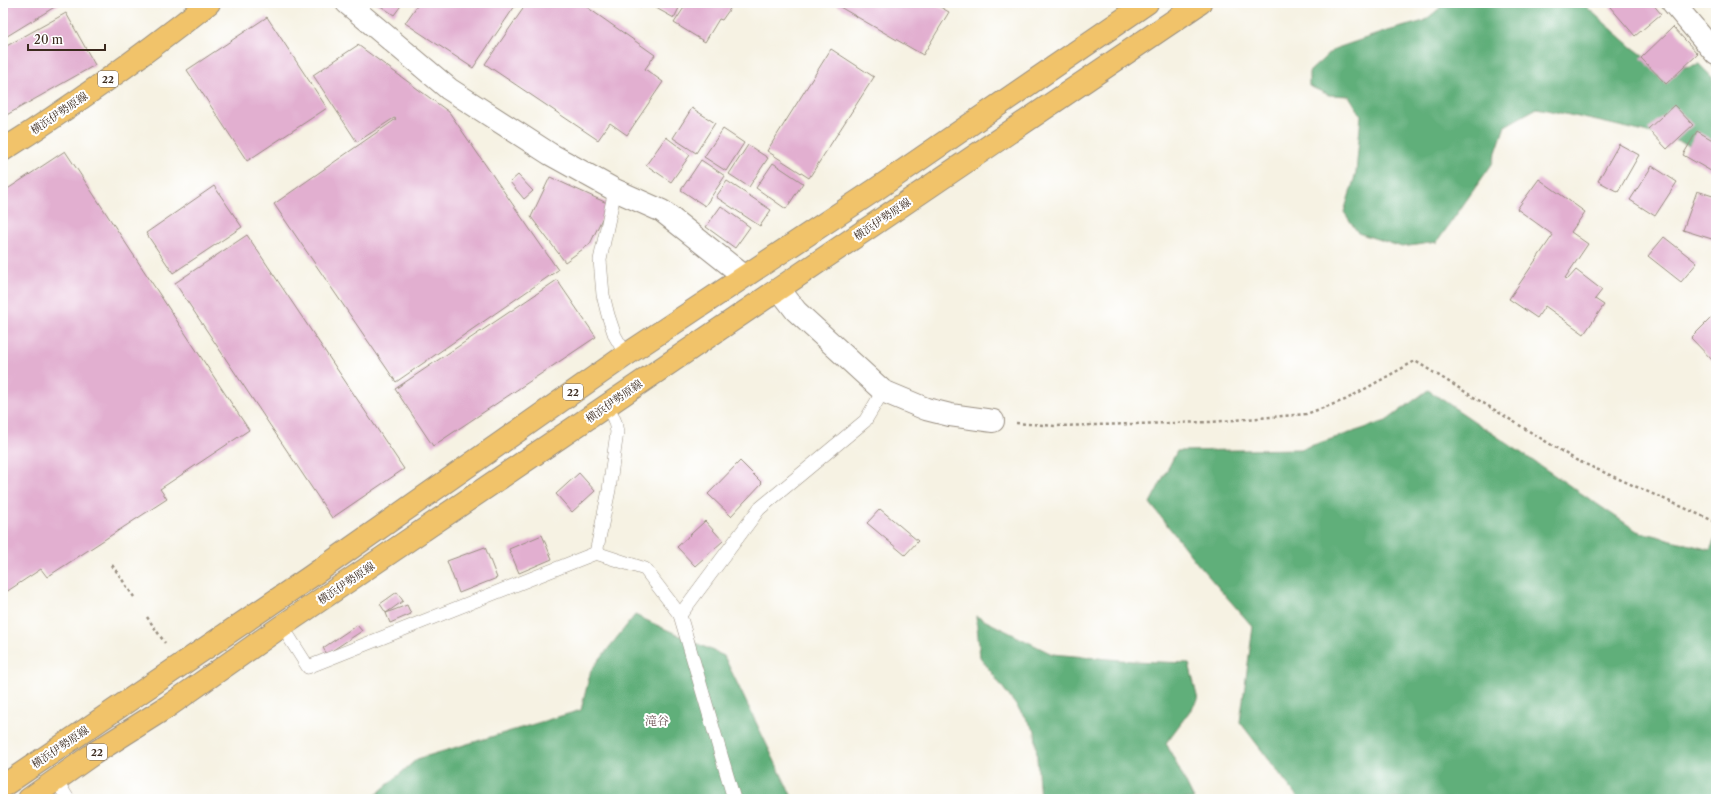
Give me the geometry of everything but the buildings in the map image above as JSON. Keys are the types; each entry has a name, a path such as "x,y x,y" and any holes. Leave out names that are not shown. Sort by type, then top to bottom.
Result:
{"main road":[{"name":"横浜伊勢原線","path":"3,150 83,97 152,48 209,3"},
{"name":"横浜伊勢原線","path":"3,786 310,577 626,355 875,190 1147,3"},
{"name":"横浜伊勢原線","path":"29,799 93,754 167,707 282,626 1200,3"}],"street":[{"path":"348,3 450,89 550,154 615,190 662,211 744,276"},
{"path":"1673,3 1716,54"},
{"path":"779,289 796,312 883,391 926,408 950,415 993,421"}],"lane":[{"path":"615,190 600,260 603,295 608,315 615,336 626,355"},
{"path":"680,615 759,509 865,421 883,391"},
{"path":"596,553 609,490 617,432 615,422 608,405"},
{"path":"282,626 308,667 596,553 645,569 680,615 734,799"},
{"path":"56,780 68,799"}],"path":[{"path":"993,421 1056,426 1210,422 1306,414 1345,400 1415,361 1576,460 1716,522"},
{"path":"112,565 134,597"},
{"path":"147,617 164,643"}],"green space":[{"path":"1441,3 1582,3 1632,47 1659,67 1685,67 1699,64 1712,77 1716,88 1716,154 1650,134 1537,108 1505,126 1492,164 1437,242 1402,247 1358,233 1344,212 1356,173 1361,115 1349,96 1329,95 1309,86 1309,72 1334,49 1384,32 1424,21 1440,8"},
{"path":"1428,390 1637,531 1710,550 1716,537 1716,799 1299,799 1240,722 1253,627 1196,562 1150,503 1177,451 1301,449 1386,421"},
{"path":"635,615 724,656 793,799 371,799 417,759 581,710 591,670"},
{"path":"976,616 1052,654 1132,661 1189,663 1198,700 1166,743 1194,799 1040,799 1035,731 980,657"}],"district":[{"name":"滝谷","path":"657,720"}]}
